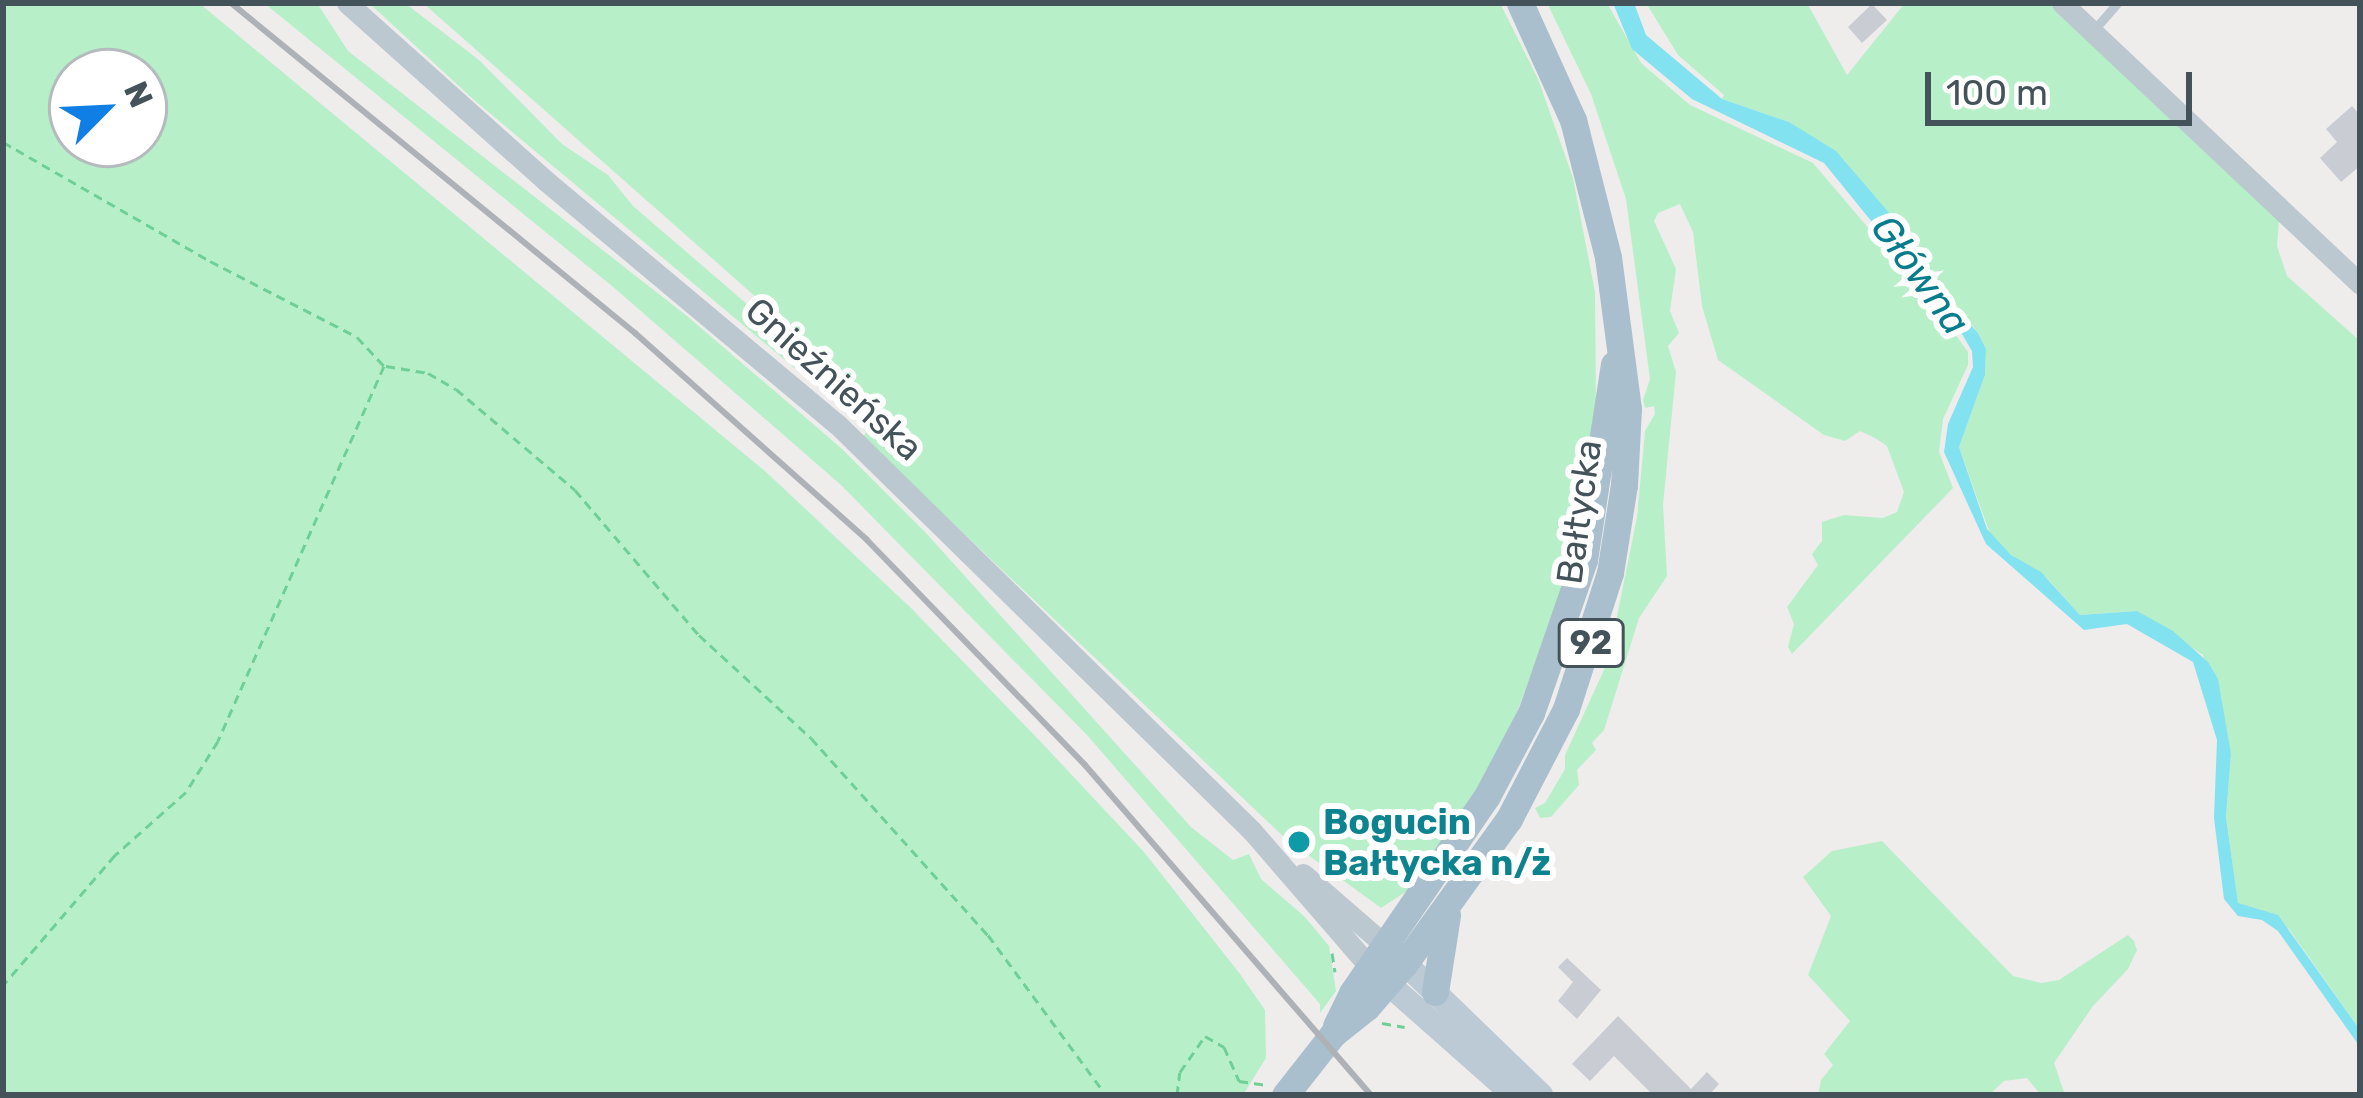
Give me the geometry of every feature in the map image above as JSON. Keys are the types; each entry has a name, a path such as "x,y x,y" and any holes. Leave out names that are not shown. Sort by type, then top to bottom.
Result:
{"main road":[{"name":"Bałtycka","path":"1387,964 1450,906 1509,819 1549,747 1601,609 1618,534 1628,409 1608,257 1591,181 1559,84 1520,3"},
{"name":"Bałtycka","path":"1281,1090 1333,1034 1387,964 1487,796 1552,659 1596,506 1617,348"},
{"path":"1436,992 1439,938 1450,906"},
{"name":"Gnieźnieńska","path":"1387,964 1436,992 1541,1095"},
{"name":"Gnieźnieńska","path":"1387,964 1514,1095"}],"street":[{"name":"Gnieźnieńska","path":"347,3 546,181 836,424 1387,964"},
{"path":"2062,3 2360,284"}],"lane":[{"path":"2092,31 2117,3"}],"path":[{"path":"3,142 283,302 357,338 384,366 428,374 456,389 575,490 699,635 811,738 988,934 1106,1095"},
{"path":"3,985 115,855 186,791 218,741 384,366"},
{"path":"1332,952 1339,979"},
{"path":"1386,1028 1405,1027"},
{"path":"1178,1095 1180,1072 1205,1036 1224,1047 1239,1082 1281,1090"}],"green space":[{"path":"3,3 199,3 765,471 911,608 1039,740 1144,852 1240,974 1265,1010 1266,1058 1243,1095 3,1095"},
{"path":"264,3 317,3 348,51 687,316 841,448 926,533 1191,827 1233,860 1249,854 1261,879 1305,917 1329,946 1336,991 1320,1013 1320,1004 1087,735 841,485 612,286"},
{"path":"369,3 405,3 479,60 562,144 608,175 633,206 819,366 825,358 423,3 1500,3 1538,79 1573,178 1595,292 1596,412 1568,577 1504,746 1413,887 1381,908 1285,838 863,438 866,432 830,390 839,386 866,410 852,392 818,373 803,375 474,100"},
{"path":"1547,3 1607,3 1641,63 1690,105 1813,163 1934,305 1968,352 1968,365 1943,419 1939,452 1953,488 1792,654 1788,647 1794,624 1787,607 1818,565 1812,554 1822,541 1822,522 1844,515 1883,518 1897,512 1904,492 1887,446 1860,431 1845,441 1824,435 1718,360 1702,306 1693,232 1680,204 1658,213 1654,221 1676,269 1670,311 1679,333 1668,346 1676,372 1663,505 1667,576 1639,618 1604,730 1592,743 1596,750 1577,770 1579,785 1551,817 1540,818 1535,808 1545,803 1565,769 1565,755 1608,661 1637,517 1645,431 1655,414 1654,406 1645,408 1643,400 1650,379 1626,199 1591,94"},
{"path":"1646,3 1807,3 1847,75 1905,3 2049,3 2279,221 2277,246 2287,276 2360,341 2360,1030 2289,929 2261,910 2238,904 2226,817 2231,754 2203,655 2137,611 2080,615 2048,579 2011,555 1990,534 1959,447 1985,375 1986,349 1978,333 1844,160 1789,122 1722,99 1724,95 1678,55"},
{"path":"1882,841 2013,976 2041,983 2059,980 2128,935 2134,941 2137,950 2128,969 2093,1006 2054,1063 2065,1095 2041,1095 2027,1078 2004,1081 1989,1095 1818,1095 1821,1080 1833,1065 1824,1054 1850,1021 1808,975 1831,916 1803,877 1832,851"}],"water":[{"name":"Główna","path":"1613,3 1634,3 1646,35 1722,99 1789,122 1836,151 1903,229 1947,299 1978,333 1986,349 1985,375 1959,447 1987,529 2011,555 2041,572 2080,615 2137,611 2173,631 2208,662 2218,679 2231,754 2226,817 2238,903 2278,915 2360,1030 2360,1047 2278,931 2262,920 2238,916 2224,899 2214,818 2217,740 2193,662 2127,624 2084,630 1986,544 1944,452 1948,424 1973,367 1972,351 1959,329 1824,163 1692,99 1632,49"}],"building":[{"path":"1872,4 1887,20 1862,43 1848,27"},
{"path":"2352,106 2360,115 2360,166 2341,182 2320,158 2337,142 2326,129"},
{"path":"1567,958 1601,990 1577,1019 1558,1001 1573,982 1558,967"},
{"path":"1618,1016 1691,1089 1707,1072 1719,1084 1709,1095 1653,1095 1614,1056 1590,1081 1572,1064"}],"railway":[{"path":"231,3 635,333 866,539 1085,765 1371,1095"}],"place":[{"name":"Bogucin Bałtycka n/ż","path":"1299,842"}]}
